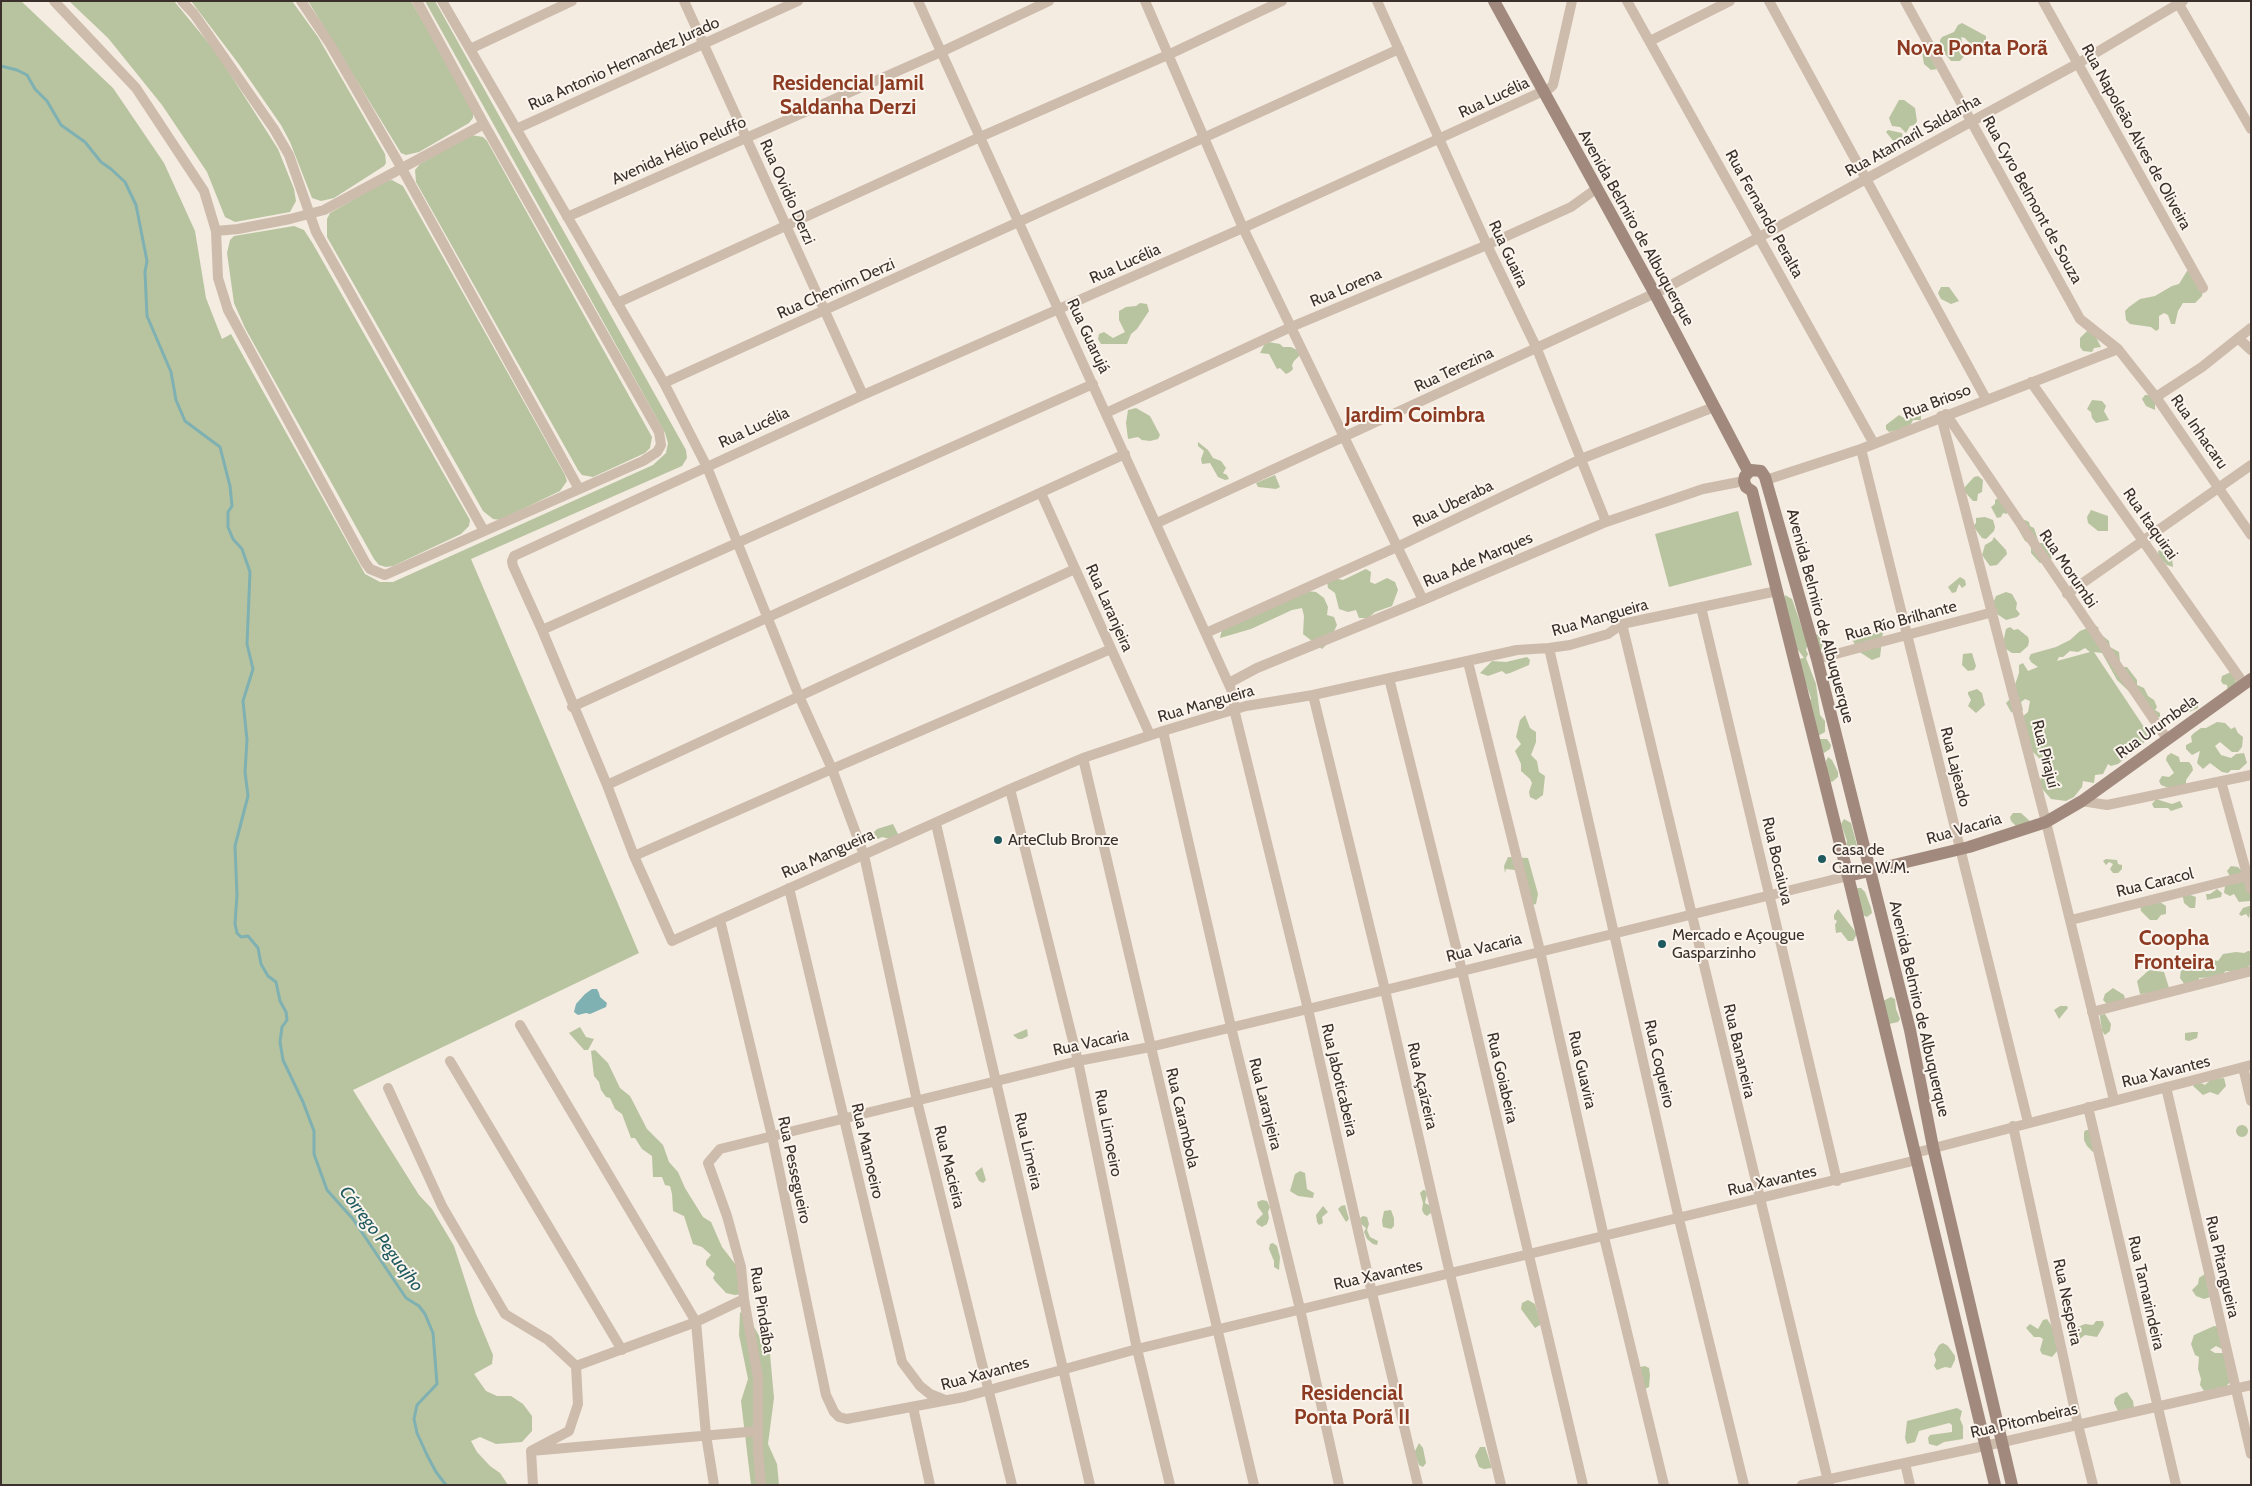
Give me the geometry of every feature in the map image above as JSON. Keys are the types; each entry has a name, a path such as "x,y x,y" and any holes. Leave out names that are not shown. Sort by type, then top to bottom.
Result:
{"main road":[{"name":"Avenida Belmiro de Albuquerque","path":"1494,1 1548,89 1596,189 1655,294 1714,406 1748,481 1848,876 1995,1485"},
{"path":"1758,470 1766,480 1760,490 1748,481 1758,470"},
{"name":"Avenida Belmiro de Albuquerque","path":"1766,480 1818,659 1910,1030 1933,1147 2012,1485"},
{"name":"Rua Urumbela","path":"2082,801 2247,682"},
{"name":"Rua Vacaria","path":"1848,876 1960,849 2046,822 2082,801"}],"street":[{"path":"54,1 136,88 204,190 216,230 218,278 228,310 370,569 385,575 651,457 661,445 659,432 484,124 417,1"},
{"path":"182,1 194,14 274,128 289,155 316,232 484,530"},
{"path":"301,1 330,44 401,167 579,490"},
{"name":"Rua Macieira","path":"442,1 664,384 707,467 800,696 832,769 864,855 918,1101 1012,1485"},
{"path":"470,49 572,1"},
{"name":"Rua Ovidio Derzi","path":"684,1 863,395"},
{"name":"Rua Antonio Hernandez Jurado","path":"516,129 798,1"},
{"name":"Rua Guarujá","path":"918,1 1230,684"},
{"name":"Avenida Hélio Peluffo","path":"567,217 942,52 1049,1"},
{"path":"1146,1 1243,228 1423,600"},
{"path":"617,303 980,137 1170,54 1282,1"},
{"name":"Rua Guaira","path":"1377,1 1487,245 1537,349 1606,522"},
{"path":"1548,89 1572,1"},
{"name":"Rua Fernando Peralta","path":"1627,1 1874,442"},
{"path":"1650,41 1730,1"},
{"path":"1769,1 1986,399"},
{"name":"Rua Cyro Belmont de Souza","path":"1905,1 2080,319 2118,349"},
{"name":"Rua Napoleão Alves de Oliveira","path":"2043,1 2203,288"},
{"path":"2180,2 2251,129"},
{"name":"Rua Atamaril Saldanha","path":"1655,294 2077,64 2180,2"},
{"name":"Rua Chemim Derzi","path":"664,384 1399,49"},
{"name":"Rua Lucélia","path":"542,630 513,566 514,556 863,395 1243,228 1548,89"},
{"path":"216,230 238,229 309,215 324,210 484,124"},
{"name":"Rua Lorena","path":"1106,413 1291,327 1487,245 1571,207 1596,189"},
{"name":"Rua Terezina","path":"1157,523 1655,294"},
{"path":"2156,397 2202,367 2251,328"},
{"path":"2238,338 2251,350"},
{"name":"Rua Brioso","path":"1766,480 1861,448 2118,349"},
{"name":"Rua Inhacaru","path":"2118,349 2156,397 2251,535"},
{"name":"Rua Itaquirai","path":"2031,382 2247,682"},
{"path":"1094,384 542,630 572,706 607,785 634,856 1111,649"},
{"name":"Rua Uberaba","path":"1206,633 1398,547 1581,459 1714,406"},
{"name":"Rua Morumbi","path":"1944,415 2167,740"},
{"name":"Rua Pirajuí","path":"1944,415 2071,920 2114,1100"},
{"name":"Rua Lajeado","path":"1861,448 2028,1122"},
{"path":"572,706 1125,454"},
{"path":"2067,594 2251,465"},
{"name":"Rua Ade Marques","path":"1230,684 1257,668 1606,522 1702,489 1748,481"},
{"name":"Rua Laranjeira","path":"1040,493 1076,568 1150,735"},
{"path":"607,785 1076,568"},
{"name":"Rua Mangueira","path":"634,856 672,941 1082,758 1163,730 1234,709 1312,695 1517,650 1549,648 1596,638 1608,634 1622,624 1777,591"},
{"name":"Rua Bocaiuva","path":"1701,607 1837,1181"},
{"name":"Rua Río Brilhante","path":"1818,659 1993,612"},
{"name":"Rua Bananeira","path":"1622,624 1828,1482"},
{"name":"Rua Coqueiro","path":"1549,648 1679,1219 1744,1485"},
{"name":"Rua Guavira","path":"1468,662 1540,951 1604,1237 1664,1485"},
{"name":"Rua Goiabeira","path":"1389,678 1462,971 1583,1485"},
{"name":"Rua Jaboticabeira","path":"1230,684 1234,698 1234,709 1308,1009 1372,1293 1418,1485"},
{"name":"Rua Açaízeira","path":"1312,695 1385,990 1450,1274 1501,1485"},
{"name":"Rua Laranjeira","path":"1163,730 1231,1028 1300,1309 1339,1485"},
{"name":"Rua Carambola","path":"1082,758 1254,1485"},
{"path":"2082,801 2107,805 2251,775"},
{"path":"2221,782 2251,889"},
{"name":"Rua Limoeiro","path":"1010,789 1078,1061 1137,1349 1170,1485"},
{"name":"Rua Limeira","path":"936,824 1090,1485"},
{"name":"Rua Vacaria","path":"720,1149 1078,1061 1231,1028 1848,876"},
{"name":"Rua Caracol","path":"2071,920 2247,876"},
{"name":"Rua Mamoeiro","path":"789,888 902,1362 920,1386 930,1394 946,1401"},
{"name":"Rua Pessegueiro","path":"720,920 772,1136 826,1395 834,1412 839,1417 847,1419"},
{"path":"2092,1012 2251,971"},
{"path":"520,1025 696,1322 706,1435 714,1485"},
{"path":"450,1061 622,1350"},
{"path":"2247,1066 2251,1101"},
{"name":"Rua Xavantes","path":"847,1419 946,1401 1137,1349 1837,1181 1916,1157 1933,1147 2247,1066"},
{"name":"Rua Pitangueira","path":"2166,1087 2234,1389 2251,1454"},
{"path":"388,1088 442,1206 505,1314 548,1340 576,1366 578,1404 569,1431 531,1450"},
{"name":"Rua Tamarindeira","path":"2088,1107 2156,1407 2176,1485"},
{"name":"Rua Nespeira","path":"2014,1126 2078,1425 2093,1485"},
{"name":"Rua Pindaíba","path":"720,1149 708,1163 727,1216 740,1267 758,1377 758,1450 761,1485"},
{"path":"576,1366 696,1322 744,1299"},
{"name":"Rua Pitombeiras","path":"1802,1485 1828,1482 2251,1385"},
{"path":"913,1407 930,1485"},
{"path":"531,1450 758,1431"},
{"path":"531,1450 533,1485"},
{"path":"1905,1463 1910,1485"}],"green space":[{"path":"1,1 21,1 113,88 164,163 195,231 206,298 222,339 231,334 365,574 380,582 393,582 653,465 666,453 668,443 665,433 425,1 435,1 686,450 687,458 682,466 471,559 639,953 353,1090 419,1195 432,1209 454,1246 476,1314 493,1355 492,1364 474,1374 486,1391 497,1396 511,1396 523,1404 532,1416 532,1431 522,1442 496,1444 480,1437 471,1441 477,1452 490,1466 500,1473 508,1485 1,1485"},
{"path":"69,1 174,1 216,52 278,149 294,189 296,201 290,212 235,222 225,217 207,172 162,105 108,38"},
{"path":"191,1 292,1 318,37 385,154 386,163 384,166 334,198 321,201 312,198 290,142 281,125 238,63"},
{"path":"308,1 411,1 469,100 473,118 469,123 419,152 406,155 401,153"},
{"path":"1962,23 1986,36 1986,44 1981,47 1972,46 1965,38 1961,37 1965,55 1960,61 1951,61 1940,48 1940,40 1942,37 1954,32 1958,25"},
{"path":"1925,47 1937,69 1931,70 1924,64 1922,52"},
{"path":"1899,100 1904,100 1915,108 1917,121 1915,125 1910,126 1906,133 1900,127 1892,126 1889,118"},
{"path":"1888,130 1902,133 1903,139 1894,142 1886,132"},
{"path":"471,135 483,137 487,141 652,437 650,448 645,453 593,477 582,475 578,470 416,182 415,170 420,164"},
{"path":"392,180 403,186 567,481 560,491 500,520 493,519 483,511 327,237 327,219 330,213 386,181"},
{"path":"294,226 304,230 313,244 470,520 469,526 461,534 393,566 379,565 374,559 245,328 234,303 227,253 230,240 234,236"},
{"path":"2187,271 2193,271 2203,290 2202,296 2195,303 2183,303 2178,311 2175,324 2171,324 2168,315 2164,313 2159,316 2159,329 2156,331 2151,327 2130,324 2126,320 2125,311 2129,307 2140,299 2155,296 2179,284"},
{"path":"1941,287 1949,287 1959,301 1951,304 1941,299 1938,293"},
{"path":"1140,303 1147,304 1149,311 1137,329 1131,334 1127,344 1101,344 1098,339 1099,334 1104,332 1113,338 1125,332 1119,320 1119,311"},
{"path":"2088,330 2096,337 2101,347 2094,348 2092,352 2083,351 2080,347 2080,338"},
{"path":"1268,342 1280,344 1283,347 1291,347 1299,351 1300,355 1294,361 1293,369 1290,372 1286,374 1280,368 1277,369 1269,354 1260,353"},
{"path":"2145,395 2149,395 2155,403 2155,410 2146,406 2142,399"},
{"path":"2092,400 2102,401 2106,406 2104,411 2109,420 2096,423 2092,418 2091,412 2087,409"},
{"path":"1136,408 1150,416 1160,435 1158,439 1150,441 1142,440 1138,437 1128,439 1126,423 1128,410"},
{"path":"1916,412 1921,415 1921,420 1913,420 1911,424 1902,429 1889,432 1886,429 1886,425 1899,415 1906,419"},
{"path":"1198,442 1208,450 1213,458 1221,461 1226,468 1223,473 1229,479 1225,480 1218,477 1210,463 1202,464 1201,459 1204,451 1198,446"},
{"path":"1275,475 1280,487 1276,489 1258,487 1256,483"},
{"path":"1978,476 1983,480 1982,492 1978,494 1977,501 1973,501 1964,488 1974,477"},
{"path":"2005,494 2010,503 2007,514 2003,513 2001,517 1997,518 1991,507 1995,504 1995,500"},
{"path":"2091,510 2108,516 2108,531 2098,531 2088,523 2087,517"},
{"path":"1738,511 1752,565 1669,587 1655,534"},
{"path":"1985,517 1993,520 1995,527 1994,531 1986,539 1982,538 1973,526 1976,523 1976,518"},
{"path":"2025,520 2034,528 2039,543 2046,543 2052,552 2051,561 2040,563 2031,553 2031,544 2025,541 2017,527 2020,522"},
{"path":"1994,537 2006,550 2007,554 1997,565 1990,566 1982,555 1985,545 1992,541"},
{"path":"2163,549 2172,558 2173,567 2167,565 2159,557 2158,551"},
{"path":"1366,569 1371,572 1370,582 1375,584 1387,578 1395,582 1398,590 1392,606 1375,612 1368,618 1359,618 1356,610 1348,612 1339,609 1335,593 1328,588 1327,582 1333,578 1343,580"},
{"path":"1960,577 1965,580 1966,585 1962,588 1959,584 1956,592 1952,593 1948,587"},
{"path":"1307,591 1316,592 1324,598 1328,607 1327,615 1334,617 1337,625 1329,642 1322,649 1303,634 1304,616 1302,608 1292,610 1251,629 1220,638 1222,629"},
{"path":"2006,592 2012,594 2017,603 2016,609 2020,614 2017,617 2006,620 1997,614 1993,603 1996,596"},
{"path":"1785,595 1792,599 1802,628 1818,635 1823,642 1821,651 1807,647 1806,650 1808,654 1806,658 1816,684 1820,715 1825,721 1825,732 1818,736 1808,706 1811,698 1797,659 1804,658 1794,648 1784,599"},
{"path":"2095,625 2099,628 2097,631 2109,641 2110,647 2119,652 2120,662 2123,667 2127,667 2137,680 2137,685 2144,688 2148,696 2154,700 2157,707 2155,710 2160,713 2160,717 2156,717 2117,680 2102,653 2094,652 2144,727 2153,733 2151,738 2146,739 2141,747 2135,747 2132,753 2118,764 2111,766 2108,764 2103,774 2095,775 2094,783 2083,781 2082,787 2074,797 2066,801 2051,799 2039,785 2043,769 2040,759 2031,750 2022,717 2028,712 2030,701 2025,699 2021,702 2023,710 2018,714 2011,712 2006,703 2010,699 2019,673 2019,665 2023,663 2028,671 2038,667 2031,662 2029,658 2031,654 2056,647 2070,640 2080,631","holes":["2085,648 2090,652 2057,661 2059,657 2063,657 2070,651 2078,652"]},
{"path":"2010,627 2014,630 2018,629 2028,637 2028,646 2020,653 2012,653 2006,649 2003,643 2006,629"},
{"path":"1883,632 1880,657 1872,660 1858,651 1852,639 1869,634"},
{"path":"1972,653 1976,666 1974,670 1968,671 1962,665 1963,654"},
{"path":"1527,657 1530,660 1529,665 1510,673 1506,674 1502,671 1488,676 1480,673 1492,661 1506,662"},
{"path":"2231,672 2237,682 2228,692 2227,685 2221,681 2222,676"},
{"path":"1977,689 1982,693 1985,705 1976,713 1968,706 1971,700 1968,692"},
{"path":"2192,700 2198,701 2198,708 2189,712 2187,705"},
{"path":"1525,715 1530,728 1536,732 1536,742 1531,755 1537,761 1539,772 1545,776 1543,795 1536,800 1530,797 1529,792 1532,783 1521,771 1521,764 1515,751 1521,744 1516,737 1520,720"},
{"path":"2217,722 2225,723 2231,729 2235,727 2243,737 2242,747 2238,752 2232,752 2220,742 2215,746 2221,755 2231,758 2236,754 2244,753 2247,763 2239,770 2231,770 2228,773 2222,772 2210,763 2203,769 2197,763 2200,751 2192,755 2186,749 2186,745 2192,742 2191,736 2194,733"},
{"path":"1818,739 1827,739 1831,745 1830,749 1824,753 1820,751"},
{"path":"2171,753 2179,757 2180,762 2189,762 2193,770 2186,780 2186,784 2169,788 2161,785 2159,781 2162,776 2169,777 2174,773 2166,760 2167,756"},
{"path":"1828,757 1832,760 1838,772 1838,777 1832,782 1828,780 1826,761"},
{"path":"2156,799 2172,804 2180,801 2183,807 2171,811 2168,808 2154,808 2152,804"},
{"path":"2013,813 2021,813 2032,823 2017,827 2011,821 2010,817"},
{"path":"1844,819 1851,823 1858,849 1851,857 1845,851 1847,841 1841,824"},
{"path":"893,824 899,836 890,839 882,837 878,839 875,836 874,832 877,829"},
{"path":"1508,857 1528,858 1538,894 1536,904 1532,905 1515,870 1506,869 1505,873 1504,866"},
{"path":"2106,859 2117,860 2118,864 2122,865 2122,869 2118,873 2113,873 2110,869 2113,864 2109,862 2106,865 2103,861"},
{"path":"2231,866 2238,867 2251,881 2250,901 2239,902 2234,894 2230,896 2224,893 2225,886 2231,878 2227,871"},
{"path":"1856,888 1861,888 1865,892 1872,913 1867,917 1863,915"},
{"path":"2217,889 2222,893 2221,897 2207,900 2206,894 2210,894"},
{"path":"2182,892 2196,897 2195,908 2190,908 2184,903"},
{"path":"2160,902 2166,906 2166,914 2161,915 2157,920 2150,920 2141,911 2140,903"},
{"path":"2251,906 2249,918 2246,914 2241,916 2239,914 2243,908"},
{"path":"1838,909 1857,934 1853,941 1848,941 1841,932 1836,933 1835,925 1837,921 1834,919 1834,915"},
{"path":"2251,951 2251,964 2247,968 2234,972 2226,971 2219,977 2199,978 2198,983 2188,989 2180,978 2181,970 2189,968 2193,970 2201,961 2209,959 2218,961 2223,954 2244,953"},
{"path":"2149,970 2164,972 2170,991 2140,994 2137,981"},
{"path":"2113,988 2124,995 2125,999 2112,1009 2103,1000 2105,994"},
{"path":"1891,997 1895,999 1900,1019 1898,1022 1889,1024 1883,1001"},
{"path":"2060,1006 2067,1006 2068,1008 2059,1019 2054,1010"},
{"path":"2105,1014 2111,1024 2110,1031 2105,1035 2102,1031 2100,1015"},
{"path":"580,1027 586,1037 594,1039 588,1050 584,1050 569,1033"},
{"path":"1027,1029 1028,1036 1022,1039 1018,1039 1013,1035"},
{"path":"2198,1032 2197,1038 2189,1041 2185,1040 2185,1033"},
{"path":"595,1050 608,1063 620,1088 630,1096 647,1129 663,1145 669,1162 678,1172 685,1188 703,1217 711,1222 722,1247 736,1265 741,1294 726,1293 713,1278 715,1274 706,1265 706,1261 711,1255 702,1247 693,1244 684,1216 673,1211 670,1186 665,1185 662,1177 653,1177 652,1156 642,1149 635,1138 631,1138 622,1114 615,1109 610,1098 606,1097 601,1090 599,1082 594,1076 591,1051"},
{"path":"2224,1078 2226,1086 2218,1095 2210,1092 2203,1095 2193,1086 2197,1081 2205,1085 2211,1079"},
{"path":"2242,1125 2248,1131 2242,1137 2236,1131"},
{"path":"2089,1130 2093,1152 2084,1140 2084,1132"},
{"path":"982,1167 986,1180 983,1183 979,1181 975,1173"},
{"path":"1300,1171 1305,1173 1307,1189 1314,1193 1313,1198 1298,1196 1290,1191 1295,1174"},
{"path":"1423,1190 1427,1194 1425,1203 1431,1206 1432,1212 1427,1216 1422,1210 1423,1203 1420,1193"},
{"path":"1267,1201 1270,1207 1267,1224 1262,1227 1256,1221 1263,1214 1257,1202"},
{"path":"1345,1205 1349,1219 1346,1222 1338,1209"},
{"path":"1323,1206 1328,1212 1322,1217 1323,1223 1319,1225 1316,1215"},
{"path":"1391,1210 1394,1226 1391,1229 1383,1227 1382,1221 1384,1211"},
{"path":"1363,1216 1367,1217 1369,1224 1367,1230 1370,1237 1378,1241 1377,1245 1367,1239 1364,1232 1366,1228 1361,1224 1360,1218"},
{"path":"1273,1243 1277,1246 1280,1257 1279,1270 1274,1267 1274,1261 1269,1249 1270,1244"},
{"path":"2205,1274 2210,1297 2204,1299 2196,1296 2192,1290 2198,1284 2199,1278"},
{"path":"1528,1300 1535,1304 1540,1321 1540,1325 1535,1328 1521,1309 1522,1303"},
{"path":"740,1312 748,1317 770,1354 774,1398 768,1444 777,1464 779,1485 751,1485 741,1401 748,1379 739,1335"},
{"path":"2047,1319 2055,1331 2058,1350 2052,1357 2042,1354 2040,1350 2043,1339 2034,1337 2026,1328 2030,1324 2038,1329 2043,1320"},
{"path":"2096,1321 2103,1321 2104,1325 2097,1337 2085,1335 2077,1341 2071,1339 2073,1329 2085,1324 2093,1325"},
{"path":"2214,1326 2222,1327 2230,1342 2222,1349 2216,1346 2210,1350 2215,1353 2224,1353 2229,1368 2227,1372 2230,1382 2224,1389 2204,1391 2200,1385 2199,1357 2195,1355 2191,1344 2194,1335"},
{"path":"1943,1343 1948,1346 1955,1356 1955,1360 1951,1368 1945,1367 1937,1370 1934,1366 1936,1360 1934,1354 1939,1345"},
{"path":"1645,1366 1649,1368 1650,1375 1649,1387 1645,1389 1640,1367"},
{"path":"2127,1392 2133,1401 2134,1408 2118,1411 2114,1403 2115,1398"},
{"path":"1957,1408 1962,1411 1960,1419 1963,1426 1963,1439 1944,1442 1937,1446 1929,1444 1928,1438 1930,1435 1952,1432 1952,1425 1949,1423 1919,1431 1915,1442 1907,1444 1905,1438 1907,1421"},
{"path":"1419,1443 1423,1448 1426,1463 1423,1467 1419,1465 1414,1453"},
{"path":"1480,1447 1485,1447 1492,1468 1484,1469 1479,1467 1475,1456"}],"water":[{"path":"592,989 597,989 600,997 607,1003 606,1007 590,1014 578,1015 574,1012 576,1004"}],"waterway":[{"name":"Córrego Peguajho","path":"1,66 27,75 35,89 47,101 61,125 85,142 101,162 125,182 136,205 147,261 145,272 147,316 171,372 176,400 185,421 220,447 230,486 232,506 228,512 228,527 233,539 242,549 250,572 247,644 253,669 243,701 247,740 245,772 248,796 235,846 237,895 235,924 237,933 241,937 248,936 258,948 261,964 268,976 276,982 287,1020 282,1027 280,1042 283,1060 303,1102 314,1131 314,1154 327,1190 353,1219 406,1298 419,1306 425,1314 433,1333 437,1384 417,1405 414,1419 417,1433 427,1455 446,1485"}],"place":[{"name":"ArteClub Bronze","path":"998,840"},
{"name":"Casa de Carne W.M.","path":"1822,859"},
{"name":"Mercado e Açougue Gasparzinho","path":"1662,944"}],"district":[{"name":"Nova Ponta Porã","path":"1972,49"},
{"name":"Residencial Jamil Saldanha Derzi","path":"848,96"},
{"name":"Jardim Coimbra","path":"1415,416"},
{"name":"Coopha Fronteira","path":"2174,951"},
{"name":"Residencial Ponta Porã II","path":"1352,1406"}]}
